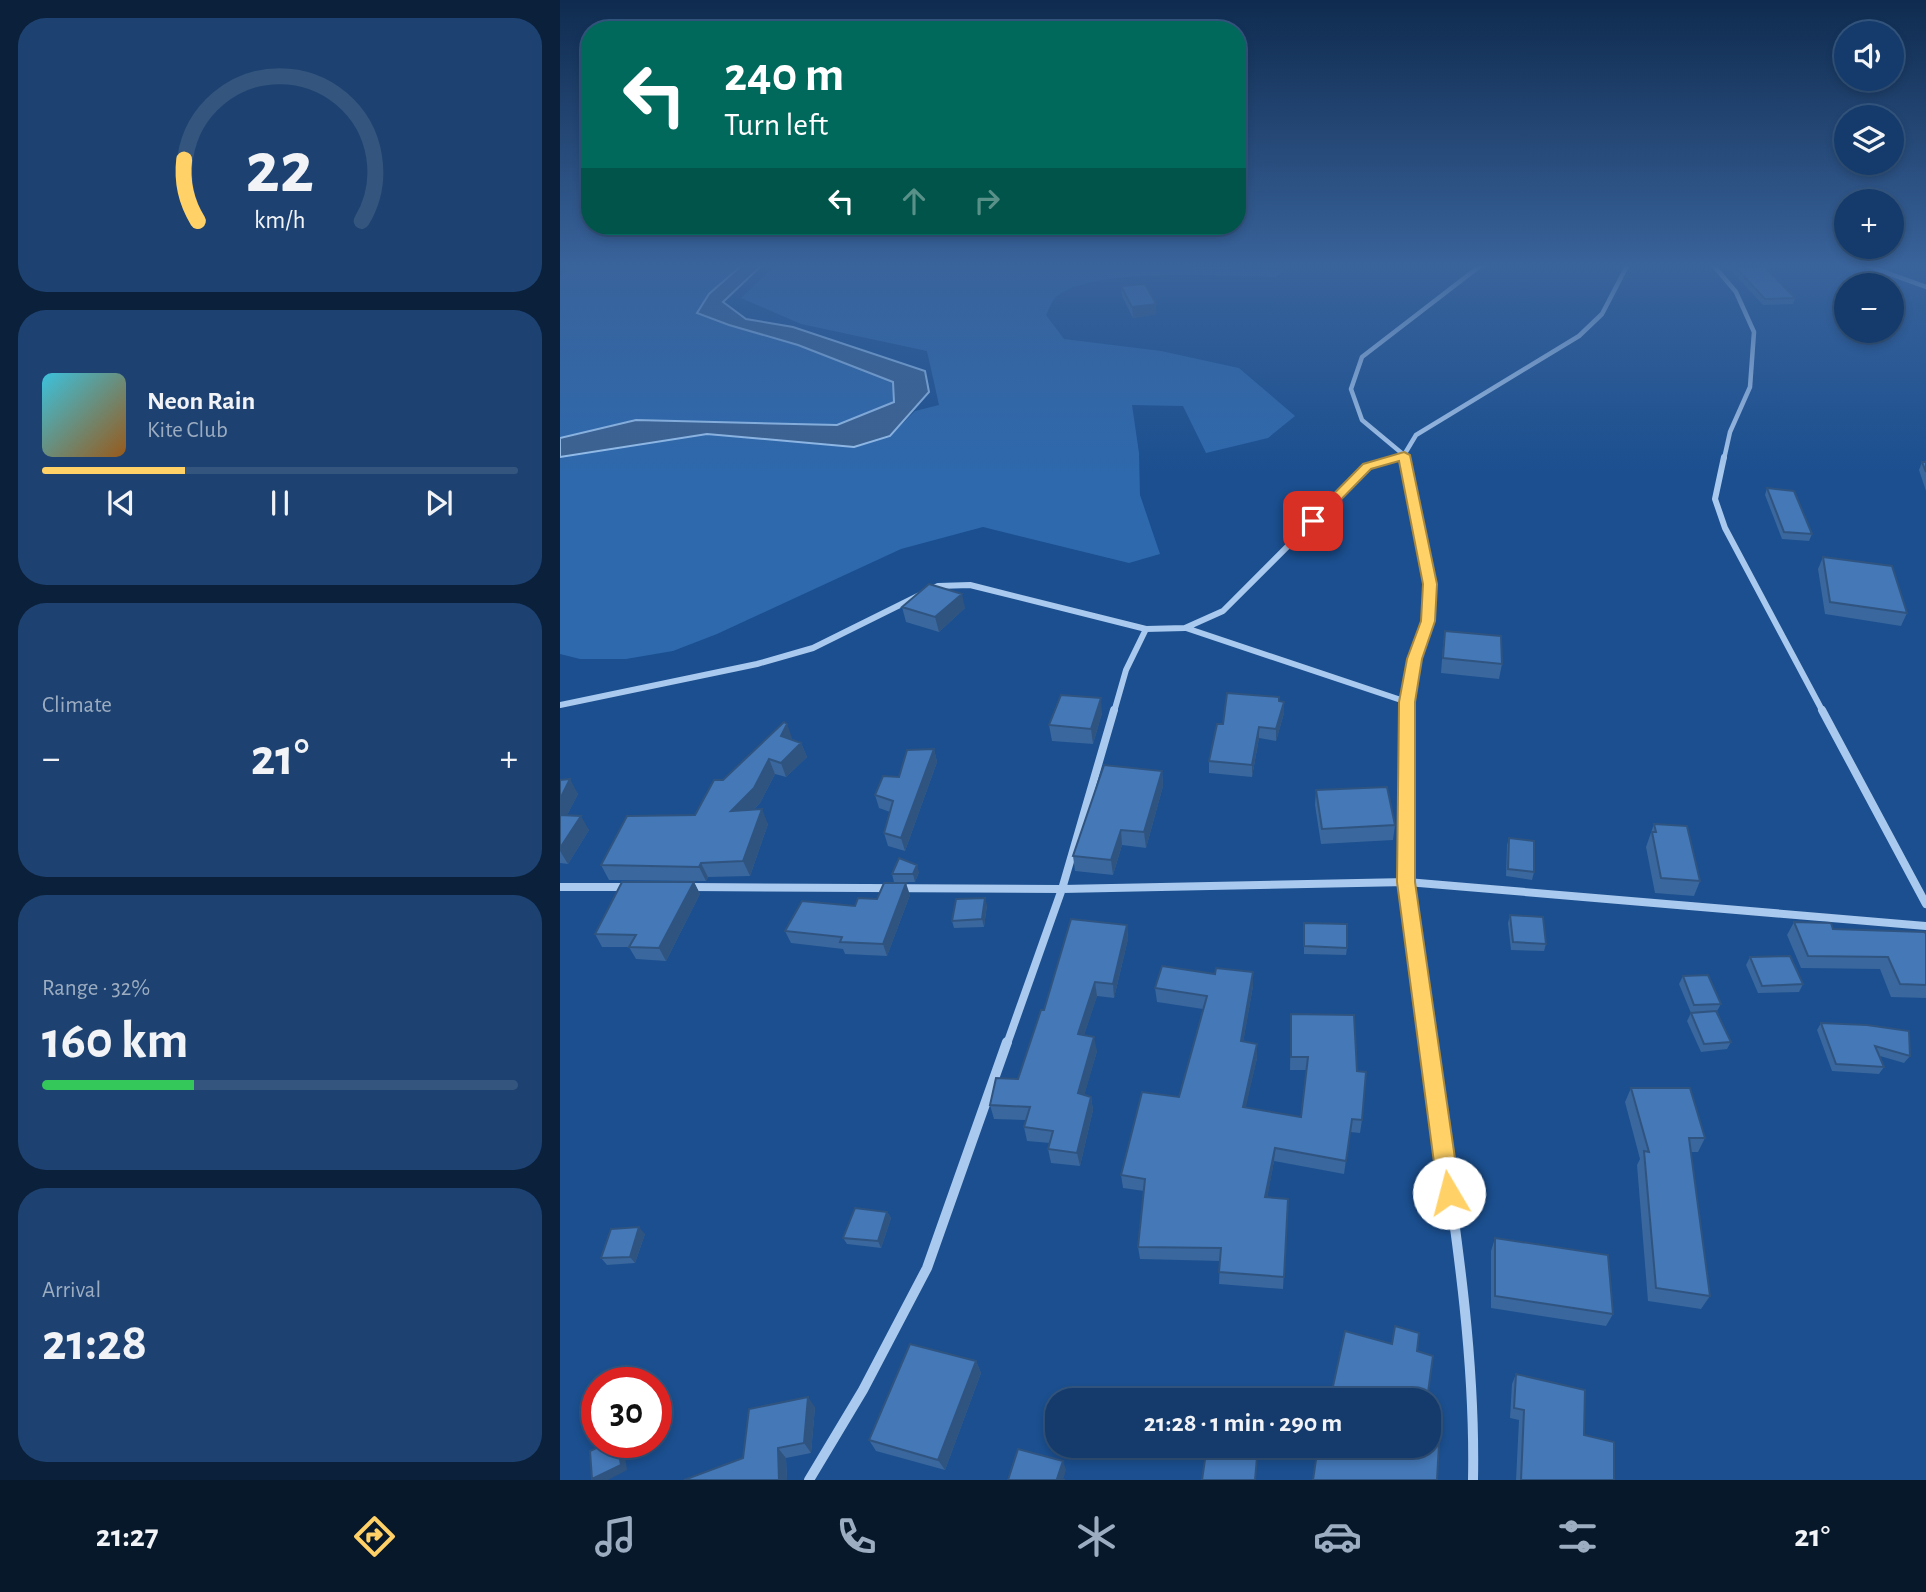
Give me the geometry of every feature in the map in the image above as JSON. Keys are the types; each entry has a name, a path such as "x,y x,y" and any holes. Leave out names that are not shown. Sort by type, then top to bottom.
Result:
{"street":[{"path":"1390,335 1362,357 1350,389 1362,420 1404,455 1430,584 1428,621 1415,659 1407,702 1406,882 1453,1219 1474,1424 1473,1480"},
{"path":"1185,628 1223,611 1367,467 1404,455 1416,435 1581,335"},
{"path":"1754,335 1750,387 1730,432 1715,499 1726,528 1926,904"},
{"path":"560,705 757,664 813,648 938,586 970,585 1146,629 1185,628 1407,702"},
{"path":"809,1480 863,1390 927,1268 1062,889 1126,670 1146,629"},
{"path":"686,887 1062,889 1406,882 1926,926"},
{"path":"560,887 644,887"}],"shaded area":[{"path":"560,335 764,335 798,345 894,382 894,402 837,425 636,420 560,438"},
{"path":"764,335 817,335 925,371 929,392 890,436 854,447 707,434 560,457 560,438 636,420 837,425 894,402 893,382 798,345"},
{"path":"853,335 1061,335 1064,339 1161,351 1239,368 1295,416 1268,438 1206,453 1183,406 1132,405 1139,453 1140,495 1160,554 1129,563 983,527 901,549 717,634 673,651 626,659 580,659 560,654 560,457 707,434 854,447 890,436 915,411 939,405 927,351"}],"building":[{"path":"1767,488 1794,491 1812,534 1784,532"},
{"path":"1823,557 1892,566 1907,613 1830,602"},
{"path":"929,584 962,594 935,617 902,607"},
{"path":"1445,631 1501,636 1502,664 1443,658"},
{"path":"1227,693 1279,697 1279,701 1284,702 1276,729 1259,727 1252,765 1209,761 1217,724 1223,724"},
{"path":"1061,695 1101,698 1091,729 1049,725"},
{"path":"784,722 787,724 781,736 801,743 781,763 769,759 754,788 731,811 762,809 743,861 701,863 699,867 601,865 627,816 695,815 714,780 723,780"},
{"path":"934,749 901,838 884,833 893,801 875,795 883,776 899,777 907,750"},
{"path":"1104,765 1162,771 1144,832 1121,830 1111,860 1073,856"},
{"path":"570,779 560,799 560,780"},
{"path":"1387,787 1395,825 1322,829 1316,790"},
{"path":"560,815 581,816 560,848"},
{"path":"1654,824 1687,826 1700,881 1661,878 1652,832 1656,832"},
{"path":"1509,838 1534,841 1534,872 1508,869"},
{"path":"899,858 917,865 913,874 892,874"},
{"path":"622,882 694,882 659,948 629,947 636,935 595,934"},
{"path":"884,883 906,883 883,944 840,942 842,937 785,931 802,901 855,906 858,898 877,899"},
{"path":"985,898 982,919 952,921 956,899"},
{"path":"1510,915 1543,917 1546,944 1513,942"},
{"path":"1071,919 1127,925 1113,984 1095,982 1078,1034 1094,1037 1078,1093 1091,1097 1077,1153 1048,1149 1053,1131 1024,1127 1030,1107 990,1105 996,1078 1018,1079 1041,1010 1044,1010"},
{"path":"1794,922 1831,923 1833,929 1925,932 1926,985 1900,984 1888,957 1808,956"},
{"path":"1304,923 1347,924 1347,948 1304,946"},
{"path":"1790,956 1803,984 1762,986 1750,957"},
{"path":"1162,966 1215,974 1216,968 1253,972 1241,1041 1257,1044 1243,1107 1301,1117 1308,1057 1291,1057 1291,1014 1354,1015 1357,1071 1366,1072 1362,1120 1352,1119 1346,1161 1275,1148 1265,1197 1288,1199 1284,1277 1219,1272 1221,1248 1138,1247 1145,1179 1121,1175 1142,1092 1179,1097 1207,996 1155,988"},
{"path":"1708,975 1721,1004 1694,1005 1683,976"},
{"path":"1716,1011 1731,1042 1704,1044 1691,1013"},
{"path":"1821,1023 1867,1025 1909,1031 1910,1056 1875,1046 1884,1067 1836,1064"},
{"path":"1631,1088 1690,1088 1705,1138 1689,1138 1710,1296 1656,1288 1644,1151 1649,1152"},
{"path":"855,1208 887,1212 878,1241 843,1238"},
{"path":"639,1227 630,1257 601,1258 611,1229"},
{"path":"1495,1238 1608,1255 1613,1314 1495,1296"},
{"path":"1395,1326 1419,1333 1417,1351 1433,1356 1429,1388 1333,1388 1345,1331 1392,1344"},
{"path":"910,1344 976,1361 938,1460 869,1440"},
{"path":"1516,1374 1585,1390 1584,1435 1614,1442 1614,1480 1521,1480 1524,1410 1514,1408"},
{"path":"808,1397 804,1443 778,1448 779,1480 684,1480 743,1458 749,1409"},
{"path":"1018,1449 1063,1461 1057,1479 1065,1480 1008,1480"},
{"path":"590,1458 620,1458 621,1465 592,1479"},
{"path":"1205,1458 1257,1458 1255,1480 1202,1480"},
{"path":"1316,1458 1438,1458 1437,1480 1313,1480"}],"route":[{"path":"1313,521 1367,467 1404,455 1430,584 1428,621 1415,659 1407,702 1406,882 1449,1193"}]}
